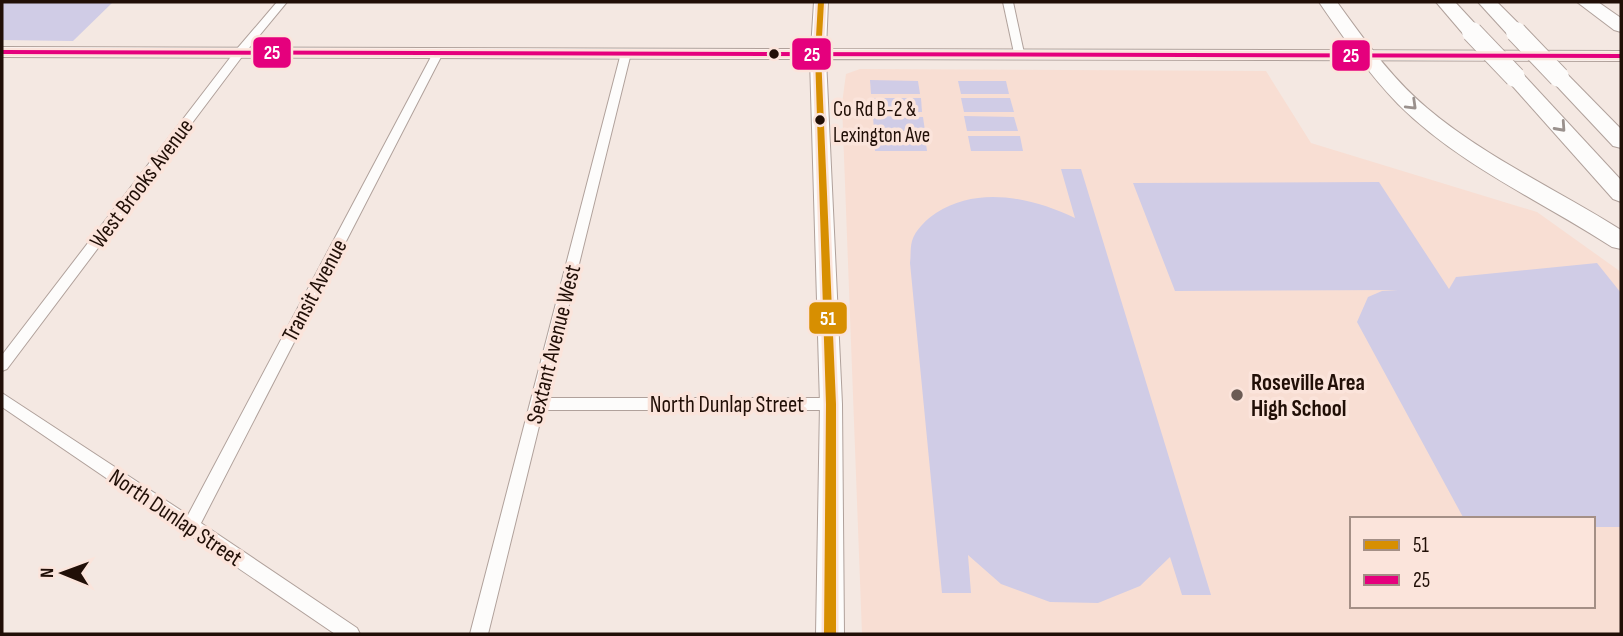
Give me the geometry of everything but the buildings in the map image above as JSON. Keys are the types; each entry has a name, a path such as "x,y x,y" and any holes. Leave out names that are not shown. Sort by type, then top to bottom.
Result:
{"highway":[{"path":"1328,2 1365,55 1411,104 1441,130 1621,241"},
{"path":"1445,2 1621,194"},
{"path":"1487,2 1621,141"},
{"path":"1586,2 1621,26"}],"main road":[{"path":"821,2 818,54 831,404 830,634"},
{"path":"2,52 1621,56"}],"street":[{"name":"West Brooks Avenue","path":"2,365 240,52 282,2"},
{"path":"1008,2 1019,54"},
{"name":"Transit Avenue","path":"190,527 438,52"},
{"name":"Sextant Avenue West","path":"479,634 626,53"},
{"name":"North Dunlap Street","path":"2,399 351,634"},
{"name":"North Dunlap Street","path":"538,404 831,404"}],"shaded area":[{"path":"2,2 113,2 73,41 2,40"},
{"name":"Roseville Area High School","path":"860,69 1266,71 1311,143 1537,212 1621,272 1621,634 862,634 842,104 846,74"},
{"path":"870,80 918,81 920,94 871,94"},
{"path":"958,81 1006,81 1009,94 961,94"},
{"path":"871,98 921,98 922,112 872,112"},
{"path":"961,98 1010,98 1014,112 964,112"},
{"path":"873,116 923,117 925,131 874,131"},
{"path":"964,116 1014,117 1018,131 967,131"},
{"path":"874,135 925,136 927,151 875,151"},
{"path":"968,136 1020,136 1023,151 971,151"},
{"path":"1061,169 1081,169 1211,595 1182,595 1170,557 1140,586 1098,603 1050,602 1001,584 968,555 971,593 942,593 910,263 912,241 933,215 953,204 970,199 1006,197 1023,200 1075,218"},
{"path":"1379,182 1449,289 1456,277 1597,263 1621,293 1621,527 1595,527 1595,517 1463,517 1357,322 1368,297 1382,291 1398,290 1175,291 1133,183"}],"transit line":[{"name":"51","path":"821,2 818,54 831,404 830,634"},
{"name":"25","path":"2,52 1621,56"}],"place":[{"name":"Co Rd B-2 & Lexington Ave","path":"820,120"},
{"name":"Roseville Area High School","path":"1237,395"}]}
